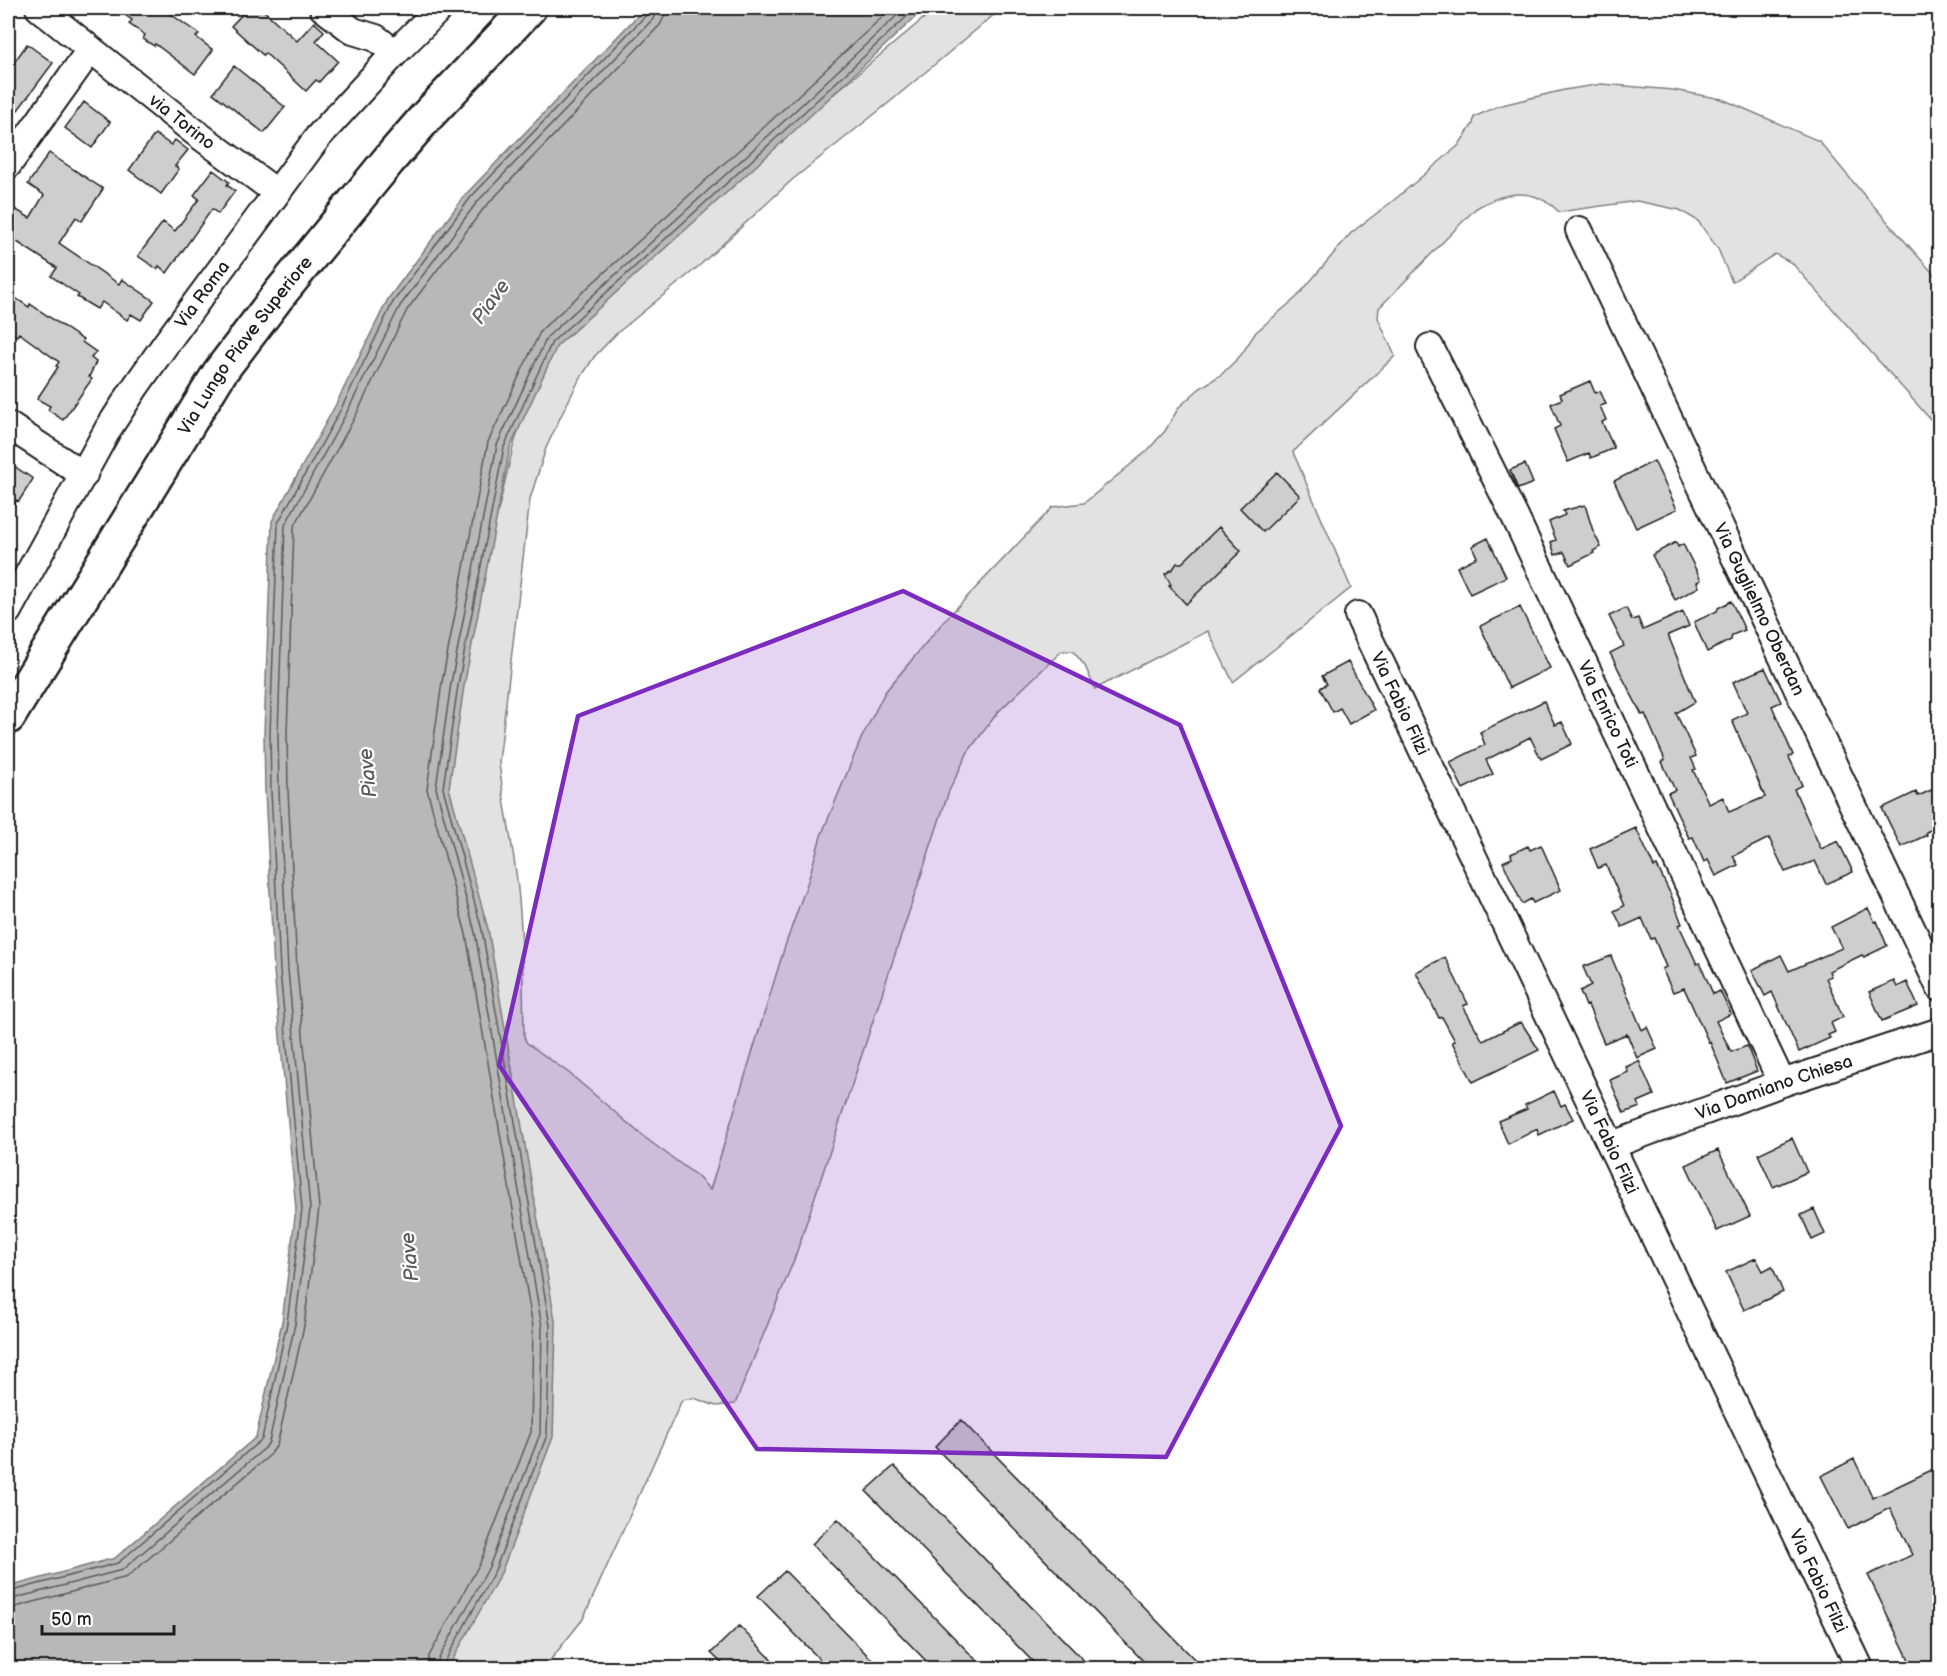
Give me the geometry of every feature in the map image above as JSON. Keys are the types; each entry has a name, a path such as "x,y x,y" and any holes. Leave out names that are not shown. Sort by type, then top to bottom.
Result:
{"main road":[{"name":"Via Lungo Piave Superiore","path":"8,717 220,372 277,297 388,161 529,8"}],"street":[{"name":"via Torino","path":"39,8 196,133 276,192"},
{"path":"323,8 353,31 376,38 395,53"},
{"name":"Via Roma","path":"8,611 108,429 136,386 318,137 440,8"},
{"path":"8,165 90,50"},
{"name":"Via Guglielmo Oberdan","path":"1579,230 1940,987"},
{"name":"Via Enrico Toti","path":"1430,346 1515,517 1782,1083"},
{"path":"8,425 84,475"},
{"name":"Via Fabio Filzi","path":"1358,615 1860,1668"},
{"name":"Via Damiano Chiesa","path":"1612,1145 1782,1083 1940,1031"}],"highlighted area":[{"path":"903,591 1180,725 1341,1126 1166,1457 757,1449 499,1065 578,716"}],"shaded area":[{"path":"936,8 1002,8 792,180 699,266 616,334 594,357 578,382 546,448 530,499 499,762 519,900 524,1037 527,1043 569,1073 644,1137 697,1176 710,1190 821,836 861,739 885,692 945,620 1053,507 1084,503 1147,451 1165,431 1179,407 1199,389 1222,374 1241,355 1256,332 1297,297 1351,233 1458,146 1473,124 1474,117 1498,106 1564,90 1602,84 1673,90 1722,99 1819,141 1939,280 1939,429 1792,263 1775,254 1732,282 1718,249 1698,221 1680,210 1637,201 1559,212 1539,198 1518,194 1497,198 1475,209 1379,308 1378,318 1395,356 1293,452 1351,588 1233,682 1208,631 1095,689 1085,666 1073,651 1062,651 998,712 968,752 949,791 794,1260 735,1404 716,1406 694,1398 682,1400 583,1619 544,1668 440,1668 445,767 483,575 513,447 532,388 558,334 809,115"}],"water":[{"name":"Piave","path":"645,8 925,8 778,146 557,346 510,448 464,686 449,788 488,929 556,1326 553,1437 501,1573 448,1668 8,1668 8,1587 115,1558 256,1437 282,1322 296,1209 274,971 265,791 264,733 272,521 335,406 388,299 466,194"}],"building":[{"path":"115,8 162,8 199,34 196,37 213,50 195,74 155,44 154,46 143,39 145,35 129,24 132,20"},
{"path":"248,8 261,8 297,41 314,22 324,31 316,41 338,61 319,82 316,80 306,91 265,53 263,55 231,26"},
{"path":"27,44 53,63 18,110 8,102 8,71"},
{"path":"234,66 285,107 264,133 213,93"},
{"path":"84,102 110,122 92,148 65,128"},
{"path":"155,134 171,145 175,140 188,150 175,166 179,169 161,194 129,170"},
{"path":"49,153 103,189 82,221 76,217 59,243 119,284 122,279 154,301 141,320 131,314 127,320 102,302 97,309 77,297 79,295 51,276 57,268 8,236 8,205 30,218 44,195 28,184"},
{"path":"213,170 229,182 227,185 235,191 218,214 212,209 167,273 159,266 157,269 138,256 163,222 175,231 199,199 194,195"},
{"path":"14,297 29,307 30,304 83,340 82,342 96,352 91,358 96,362 89,377 92,379 63,420 48,410 50,406 37,399 59,362 19,333 17,336 8,330 8,306"},
{"path":"1590,381 1595,393 1600,391 1606,404 1600,406 1606,420 1602,422 1614,448 1591,458 1589,453 1568,462 1554,429 1560,426 1551,404 1562,399 1560,394"},
{"path":"1654,461 1677,509 1636,528 1614,481"},
{"path":"8,462 33,479 8,513"},
{"path":"1525,464 1533,483 1518,489 1510,470"},
{"path":"1277,472 1300,496 1263,532 1240,508"},
{"path":"1585,505 1601,547 1570,565 1564,552 1555,555 1551,542 1556,540 1549,522 1565,515 1563,511"},
{"path":"1219,527 1241,551 1186,604 1169,586 1171,585 1165,574 1177,563 1182,563"},
{"path":"1488,538 1506,577 1470,594 1457,567 1477,557 1472,546"},
{"path":"1676,542 1678,547 1683,544 1701,580 1697,582 1699,587 1675,600 1652,555"},
{"path":"1731,601 1745,630 1732,635 1731,640 1707,652 1694,622"},
{"path":"1520,607 1550,668 1509,688 1480,626"},
{"path":"1626,608 1632,620 1638,618 1643,630 1683,612 1689,626 1668,635 1695,702 1676,713 1696,756 1691,758 1696,769 1693,770 1709,804 1723,797 1729,812 1765,797 1732,720 1747,713 1733,682 1765,668 1781,702 1772,706 1793,755 1789,757 1802,785 1794,789 1821,849 1838,841 1853,872 1826,884 1815,861 1785,872 1769,838 1733,856 1738,865 1716,876 1708,860 1704,862 1693,837 1689,838 1668,793 1675,790 1662,762 1665,760 1645,714 1642,715 1610,653 1624,646 1609,616"},
{"path":"1348,662 1374,710 1349,724 1340,708 1333,712 1320,688 1327,684 1322,676"},
{"path":"1544,701 1555,725 1562,722 1572,744 1541,759 1530,737 1486,760 1493,774 1463,789 1450,762 1485,745 1480,732"},
{"path":"1936,788 1940,796 1940,826 1901,847 1882,808 1916,792 1918,796"},
{"path":"1636,828 1654,867 1657,866 1671,895 1682,924 1679,925 1697,964 1700,963 1713,994 1720,991 1731,1014 1716,1021 1731,1052 1747,1046 1757,1071 1727,1083 1684,988 1673,992 1662,969 1666,967 1654,938 1651,939 1642,918 1622,927 1614,911 1624,906 1606,865 1598,868 1590,849"},
{"path":"1541,845 1561,890 1533,903 1531,899 1522,904 1503,862 1512,858 1511,854 1528,846 1530,850"},
{"path":"1868,908 1875,922 1877,921 1887,946 1829,971 1831,976 1826,978 1843,1017 1831,1023 1835,1032 1828,1035 1830,1038 1799,1052 1772,992 1765,996 1752,970 1781,955 1789,971 1842,948 1831,927"},
{"path":"1611,956 1642,1030 1647,1027 1657,1049 1637,1058 1627,1034 1604,1043 1580,991 1591,985 1583,967"},
{"path":"1445,957 1468,1004 1463,1006 1483,1041 1521,1022 1539,1050 1473,1082 1452,1042 1455,1041 1442,1017 1439,1018 1416,972"},
{"path":"1894,981 1897,987 1907,982 1918,1006 1882,1021 1869,992"},
{"path":"1639,1061 1654,1095 1638,1102 1640,1107 1624,1113 1610,1080 1628,1072 1626,1067"},
{"path":"1554,1091 1561,1106 1565,1104 1573,1119 1539,1135 1537,1129 1508,1144 1498,1121 1527,1109 1525,1105"},
{"path":"1792,1138 1807,1172 1773,1187 1758,1154"},
{"path":"1718,1150 1750,1216 1717,1231 1686,1165"},
{"path":"1814,1209 1825,1234 1812,1240 1801,1215"},
{"path":"1756,1258 1763,1271 1772,1266 1783,1292 1744,1310 1726,1272"},
{"path":"961,1420 1203,1668 1150,1668 935,1447"},
{"path":"1854,1459 1873,1498 1940,1466 1940,1660 1921,1668 1913,1668 1868,1575 1912,1555 1890,1508 1848,1529 1821,1476"},
{"path":"894,1466 1091,1668 1039,1668 866,1491"},
{"path":"838,1519 984,1668 933,1668 812,1544"},
{"path":"785,1571 880,1668 828,1668 758,1596"},
{"path":"739,1626 780,1668 727,1668 711,1653"}]}
